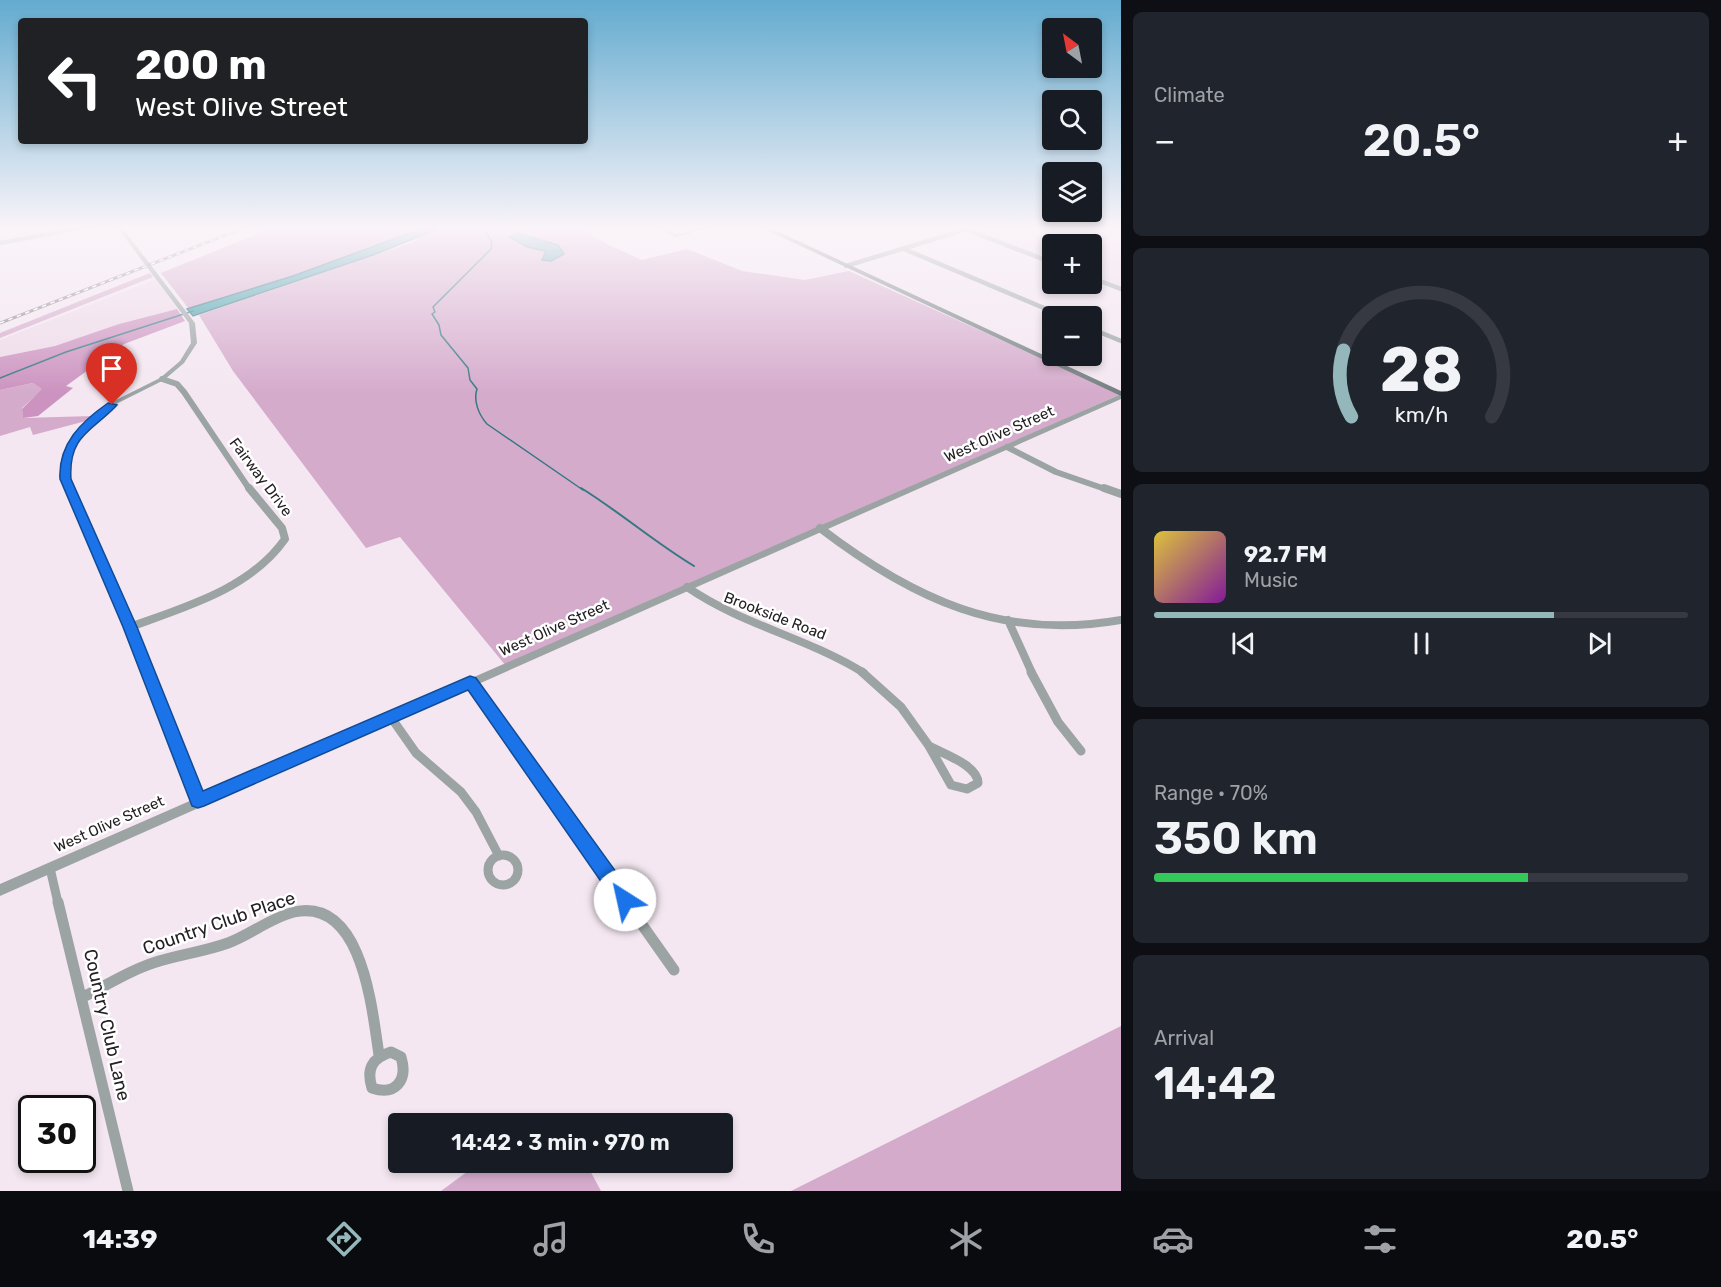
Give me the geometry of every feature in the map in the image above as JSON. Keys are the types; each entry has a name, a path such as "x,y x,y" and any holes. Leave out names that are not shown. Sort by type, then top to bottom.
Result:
{"main road":[{"path":"879,282 1121,395"}],"street":[{"path":"160,282 190,321 195,336 192,349 182,362 162,379 116,402 92,419 76,438 64,463 64,471 69,489 130,627 198,800"},
{"path":"981,282 1042,307"},
{"path":"1103,282 1119,287"},
{"path":"1102,333 1121,341"},
{"name":"Fairway Drive","path":"130,627 207,597 264,567 279,551 285,539 282,528 253,494 184,392 177,384 162,379"},
{"name":"West Olive Street","path":"0,890 198,800 1007,447 1121,395"},
{"path":"1007,447 1056,472 1121,495"},
{"path":"820,528 878,571 929,597 1008,620 1070,626 1121,620"},
{"name":"Brookside Road","path":"687,587 728,615 806,641 868,675 887,692 928,746 936,765 951,785 967,789 978,783 978,777 973,770 928,746"},
{"path":"1008,620 1033,677 1066,735 1081,751"},
{"path":"470,682 674,970"},
{"path":"390,716 416,753 461,792 476,812 499,856"},
{"name":"Country Club Lane","path":"50,868 128,1191"},
{"name":"Country Club Place","path":"83,997 150,964 228,943 284,916 303,911 321,912 333,920 345,933 362,962 379,1055"}],"shaded area":[{"path":"129,282 142,282 0,338 0,333"},
{"path":"149,282 158,282 177,309 119,324 55,346 0,357 0,340"},
{"path":"168,282 275,282 189,309"},
{"path":"297,282 872,282 1042,358 1042,366 1059,366 1121,394 506,666 400,537 366,548 233,371 199,315"},
{"path":"1102,282 1121,282 1121,285 1115,287"},
{"path":"177,309 185,321 124,344 66,386 73,388 38,416 23,418 22,409 42,389 33,383 0,390 0,357 55,346 119,324"},
{"path":"33,383 43,389 22,408 23,418 93,416 86,421 33,435 30,427 0,436 0,390"},
{"path":"1121,1026 1121,1191 791,1191"},
{"path":"465,1173 591,1173 601,1191 441,1191"}],"water":[{"path":"275,282 295,282 193,316 187,309"}],"waterway":[{"path":"458,282 433,307 435,312 432,314 439,325 441,335 468,368 470,380 477,389 476,398 482,416 487,424 583,490"},
{"path":"0,378 66,352 193,311"},
{"path":"581,488 694,566"}],"railway":[{"path":"0,323 106,282"}],"route":[{"path":"112,405 82,429 66,456 64,471 82,520 130,627 198,800 470,682 625,900"}]}
